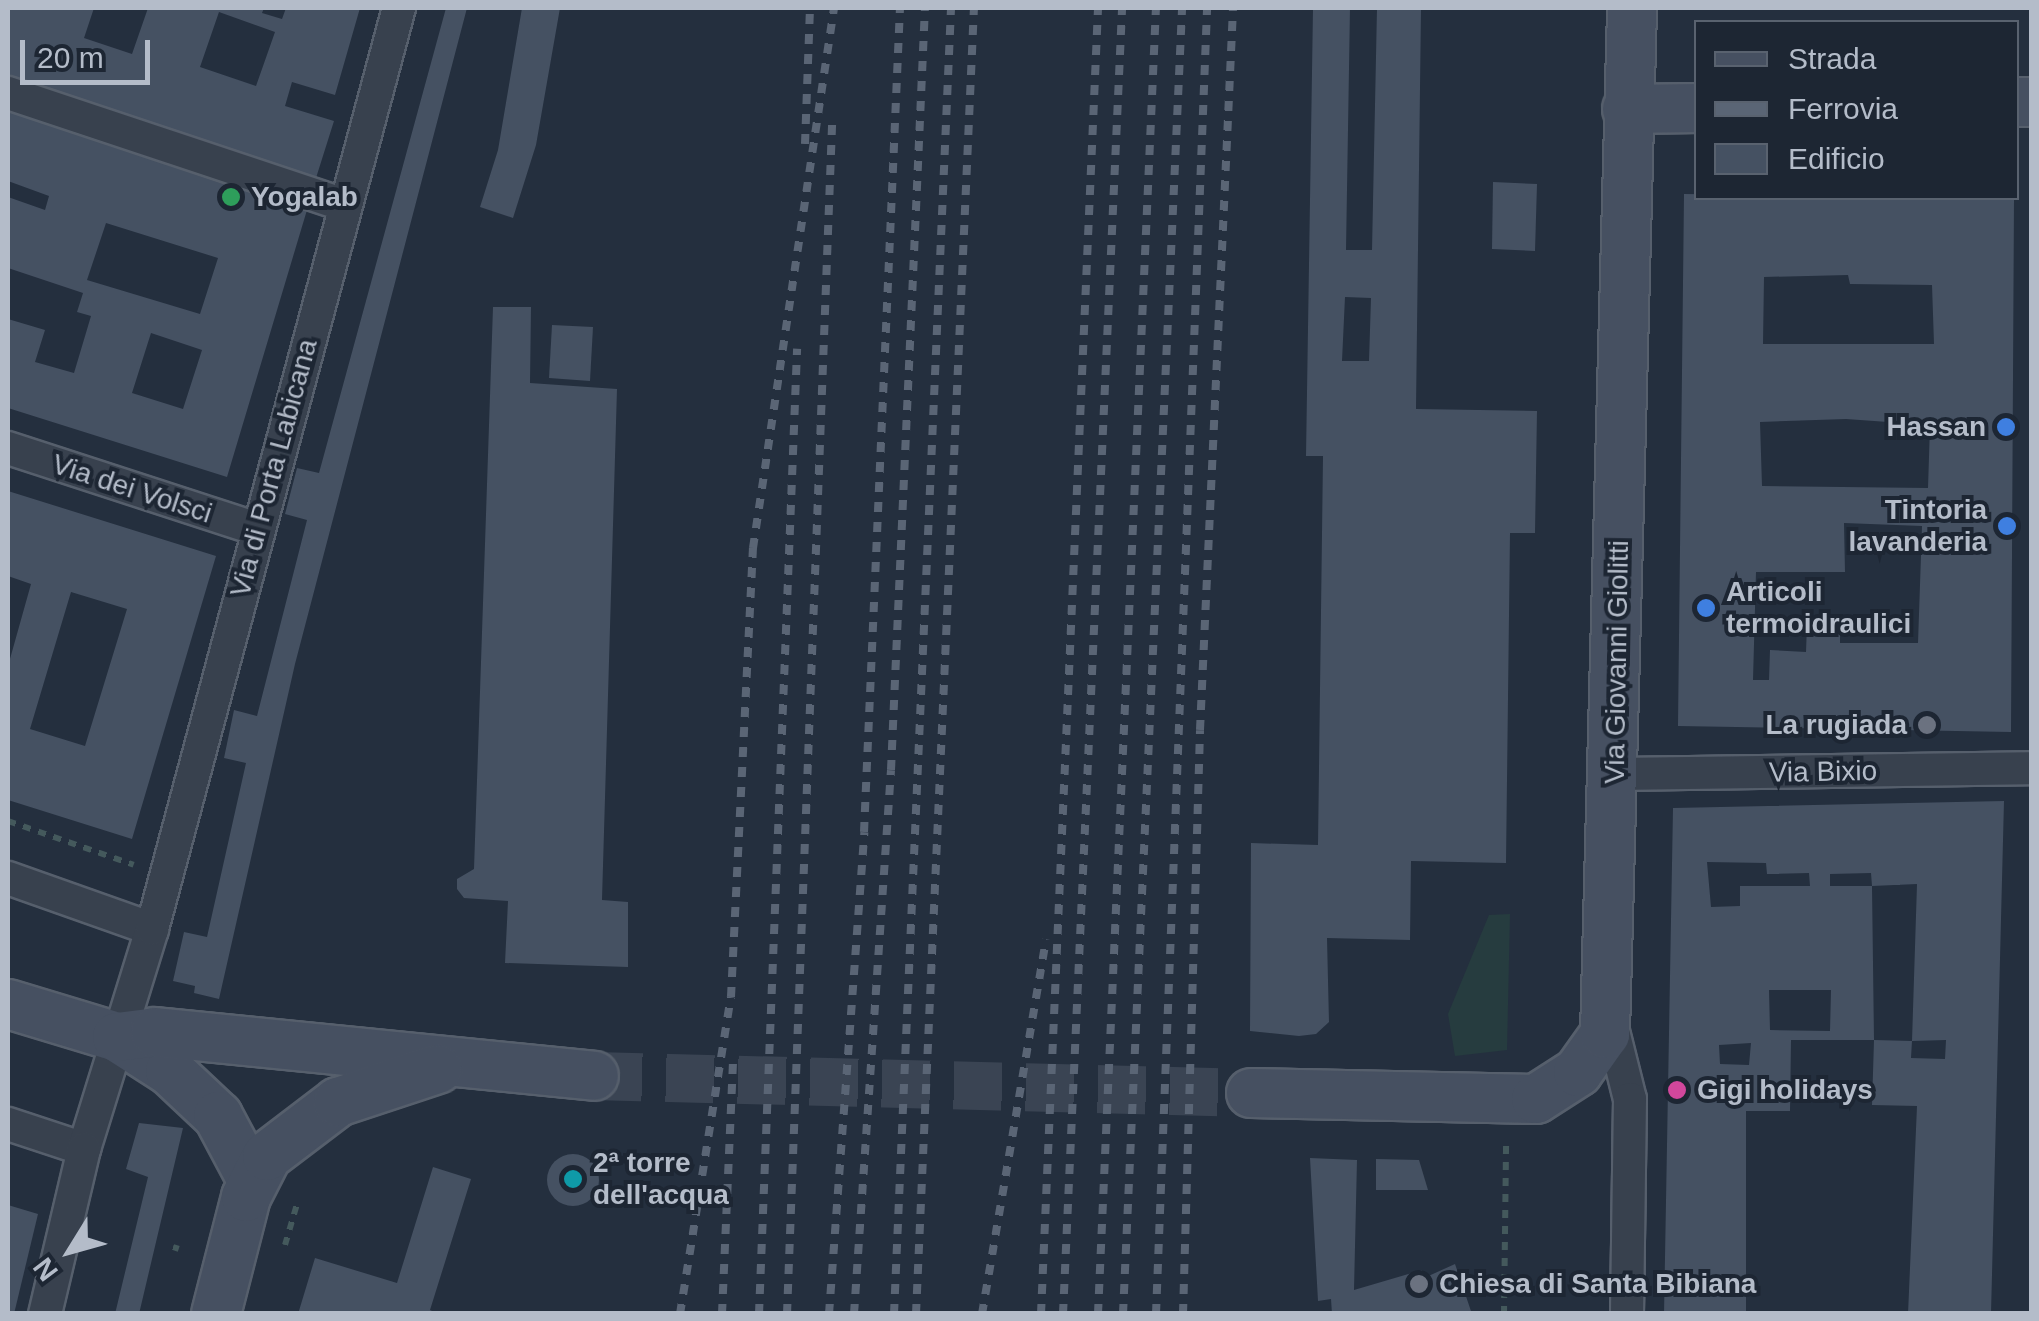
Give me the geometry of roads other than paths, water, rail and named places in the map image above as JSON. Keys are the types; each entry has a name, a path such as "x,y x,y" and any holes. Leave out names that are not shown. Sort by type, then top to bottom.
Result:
{"main road":[{"name":"Via Giovanni Giolitti","path":"1610,1019 1632,8"},
{"path":"1627,109 1694,108"},
{"path":"8,1004 118,1037 210,1105 252,1180"},
{"path":"1251,1093 1536,1099 1578,1072 1610,1019"},
{"path":"118,1037 155,1032 459,1066 594,1076"},
{"path":"216,1314 252,1180 279,1144 338,1102 459,1066"}],"street":[{"name":"Via di Porta Labicana","path":"45,1314 84,1149 152,929 399,8"},
{"path":"8,93 345,205"},
{"name":"Via dei Volsci","path":"8,448 258,529"},
{"name":"Via Bixio","path":"1615,774 2032,768"},
{"path":"8,878 152,929"},
{"name":"Via Giovanni Giolitti","path":"1610,1019 1631,1113 1628,1314"},
{"path":"8,1124 84,1149"}],"tunnel":[{"path":"594,1076 1251,1093"}],"railway":[{"path":"805,144 810,8"},
{"path":"680,1314 731,997 753,548 834,8"},
{"path":"829,1314 864,832 900,8"},
{"path":"854,1314 891,770 925,8"},
{"path":"894,1314 951,8"},
{"path":"916,1314 974,8"},
{"path":"1041,1314 1098,8"},
{"path":"1063,1314 1122,8"},
{"path":"1098,1314 1156,8"},
{"path":"1123,1314 1182,8"},
{"path":"1156,1314 1207,8"},
{"path":"1183,1314 1200,730 1233,8"},
{"path":"787,1314 832,124"},
{"path":"759,1314 797,349"},
{"path":"982,1314 1046,939"},
{"path":"722,1314 733,1063"}],"place":[{"name":"Yogalab","path":"231,197"},
{"name":"Hassan","path":"2006,427"},
{"name":"Tintoria lavanderia","path":"2007,526"},
{"name":"Articoli termoidraulici","path":"1706,608"},
{"name":"La rugiada","path":"1927,725"},
{"name":"Gigi holidays","path":"1677,1090"},
{"name":"2ª torre dell'acqua","path":"573,1179"},
{"name":"Chiesa di Santa Bibiana","path":"1419,1284"}]}
